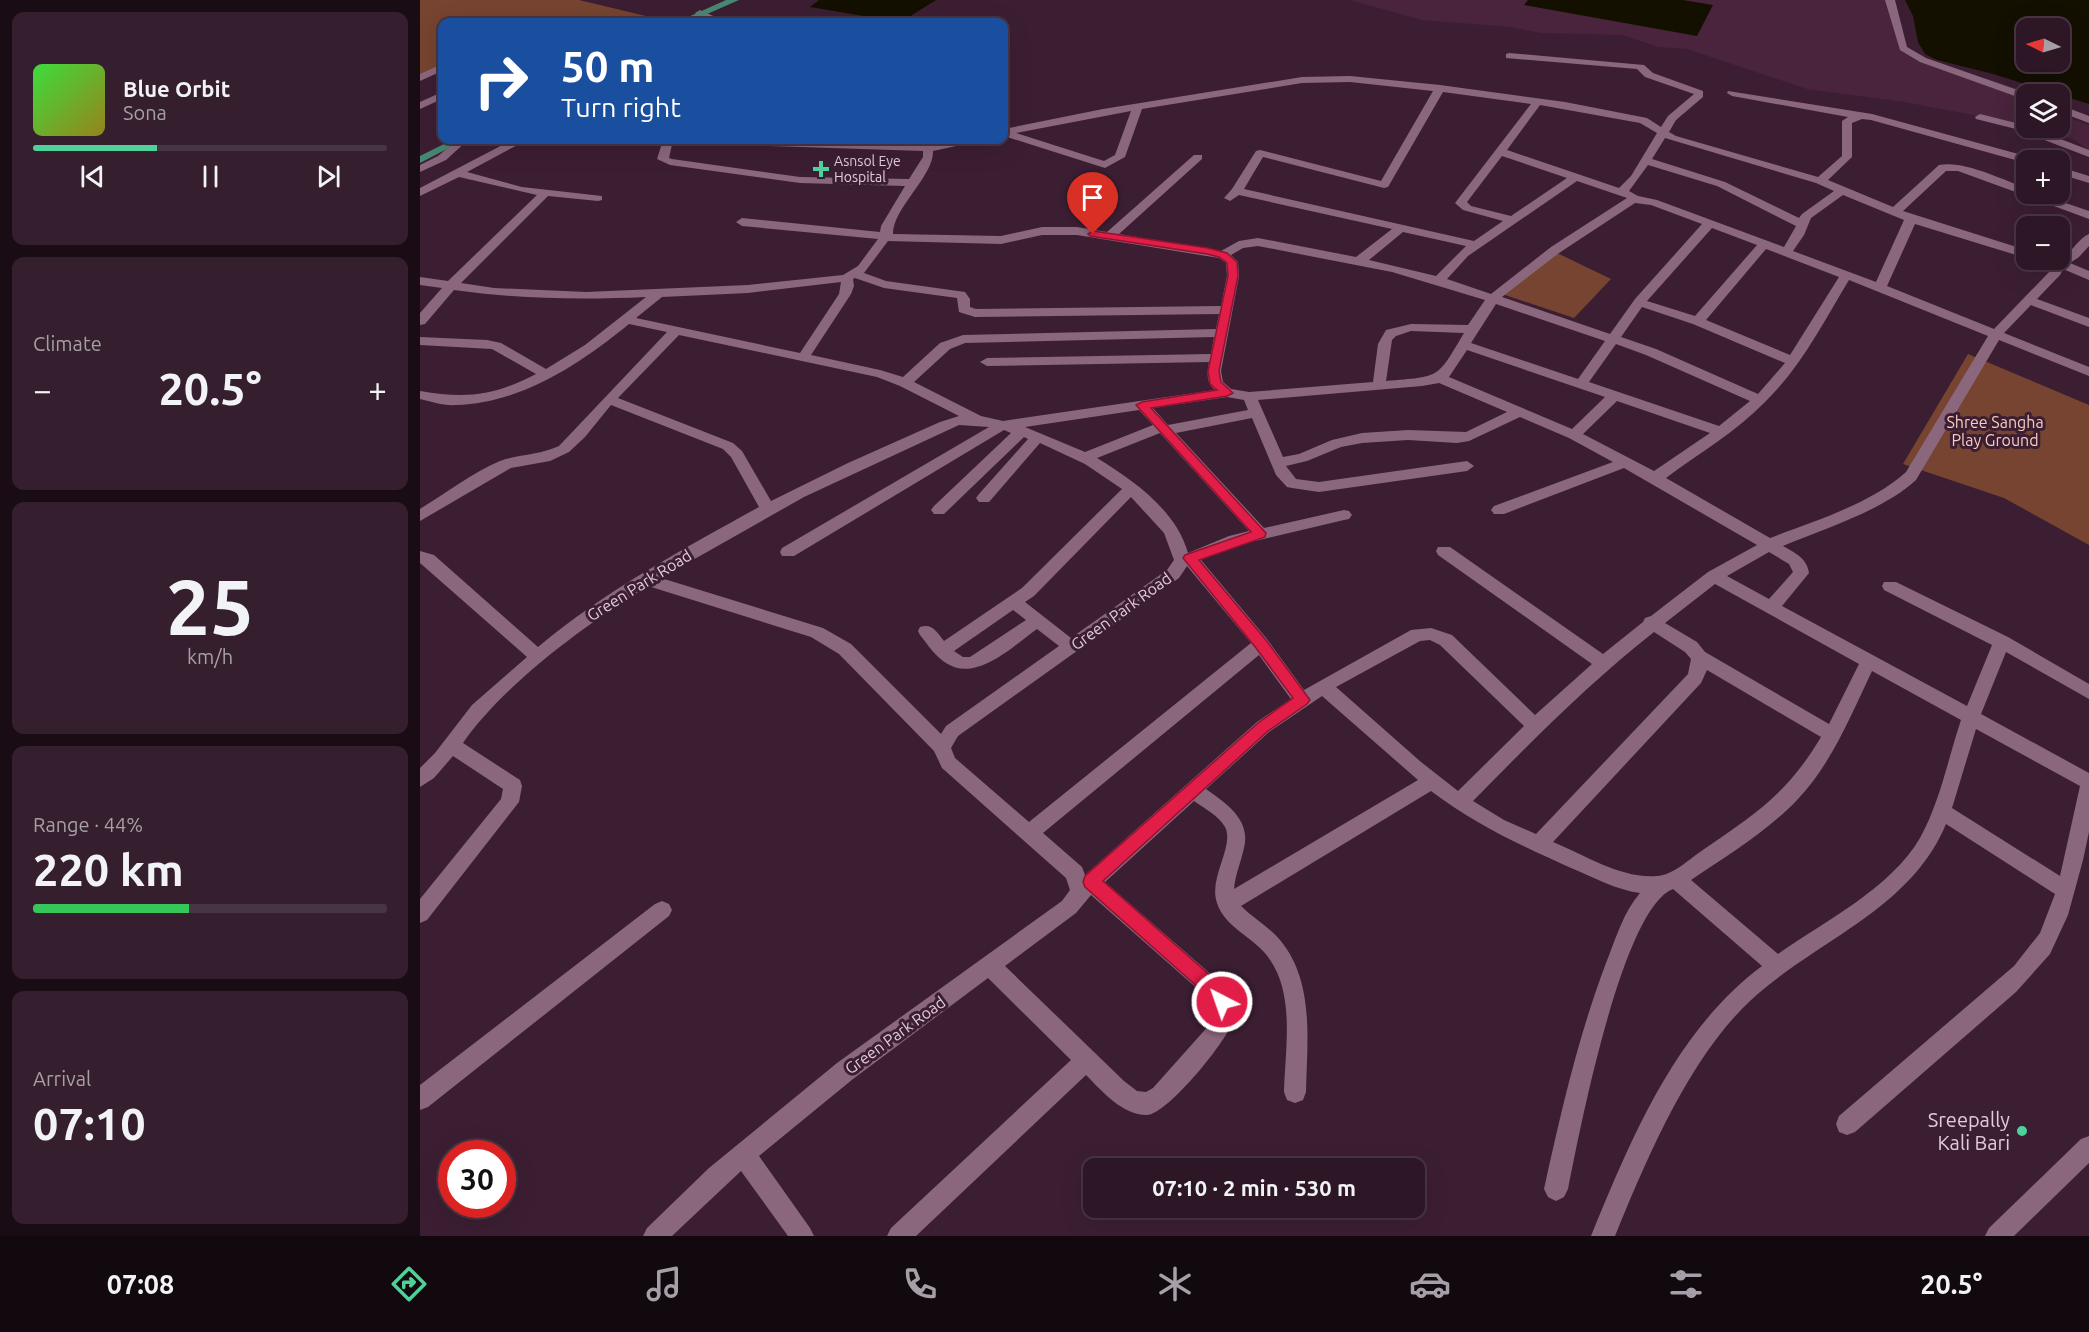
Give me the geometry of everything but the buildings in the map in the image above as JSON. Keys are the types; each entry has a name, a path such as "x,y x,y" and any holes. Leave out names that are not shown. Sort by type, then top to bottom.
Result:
{"main road":[{"path":"700,13 715,0"},
{"path":"690,18 734,0"}],"street":[{"path":"1890,0 1903,48 1923,60 2016,93"},
{"path":"700,13 710,18"},
{"path":"1509,56 1640,67 1648,75 1698,92 1699,95 1671,118 1646,161 1622,192"},
{"path":"420,78 438,69"},
{"path":"1008,131 1138,106 1312,79 1350,79 1440,88 1538,101 1643,120 1684,142 1820,181 1911,219 2016,251"},
{"path":"1440,88 1384,185 1260,153 1233,195 1477,245"},
{"path":"1732,93 1826,105 2016,157"},
{"path":"420,106 438,97"},
{"path":"1514,220 1467,208 1461,203 1538,101"},
{"path":"1820,181 1847,157 1847,121 1867,117 1875,105"},
{"path":"1008,133 1096,164 1105,165 1120,157 1138,106"},
{"path":"2070,112 2089,120"},
{"path":"1980,117 2020,127 2089,154"},
{"path":"420,162 442,158 457,144"},
{"path":"420,193 511,144"},
{"path":"667,144 662,156 670,162 800,180 914,183"},
{"path":"862,144 928,149 952,144"},
{"path":"803,358 845,294 851,276 886,236 887,226 928,157 928,149"},
{"path":"1499,151 1710,223 2089,372"},
{"path":"1110,236 1198,157"},
{"path":"1646,161 1721,184 1801,224"},
{"path":"1895,212 1943,167 1959,168 2016,189"},
{"path":"457,173 508,187 598,198"},
{"path":"2070,173 2089,180"},
{"path":"420,177 439,183"},
{"path":"1438,280 1455,261 1574,178"},
{"path":"1786,252 1811,210 1842,190"},
{"path":"420,321 426,307 450,287 545,193"},
{"path":"1440,378 1449,370 1472,329 1492,300 1555,250 1626,202 1642,199"},
{"path":"2058,204 2089,215"},
{"path":"1880,288 1911,219"},
{"path":"742,222 900,238 1001,240 1056,230 1110,236 1223,255 1232,262 1233,276 1214,371 1216,384 1227,393"},
{"path":"1580,385 1639,302 1710,223"},
{"path":"1358,262 1401,228"},
{"path":"2070,260 2089,238"},
{"path":"1223,255 1237,245 1246,242 1258,243 1393,268 1438,280 1613,339 1760,400"},
{"path":"1698,321 1764,244"},
{"path":"2070,267 2089,276"},
{"path":"1459,802 1535,726 1604,663 1652,622 1714,576 1771,544 1848,514 1898,488 1911,476 1931,446 1996,334 2057,270"},
{"path":"1655,478 1719,431 1738,420 1760,400 1791,361 1846,275"},
{"path":"420,281 450,287 544,294 657,294 748,289 851,276 884,284 961,295 964,299 964,309 975,313 1226,310"},
{"path":"420,395 455,401 478,399 508,390 580,355 657,294"},
{"path":"2029,300 2089,323"},
{"path":"1639,302 1698,321 1791,361"},
{"path":"627,320 856,368 905,383 982,422"},
{"path":"1379,385 1387,337 1393,331 1404,327 1472,329"},
{"path":"420,516 490,472 507,465 550,456 564,449 676,331"},
{"path":"905,383 945,346 963,339 1221,333"},
{"path":"420,341 496,346 544,374"},
{"path":"1464,345 1719,431"},
{"path":"987,362 1216,358"},
{"path":"788,552 1001,426 1227,393 1249,396 1440,378 1574,435 1655,478 1796,560 1801,573 1771,608"},
{"path":"1249,396 1277,463 1283,475 1292,483 1319,487 1467,466"},
{"path":"1574,435 1614,396"},
{"path":"609,399 728,446 737,454 768,509"},
{"path":"1142,405 1260,533"},
{"path":"1277,463 1302,458 1337,443 1362,438 1408,435 1449,438 1469,436 1519,412"},
{"path":"1084,458 1164,428 1256,413"},
{"name":"Green Park Road","path":"420,779 452,746 472,717 564,633 645,579 829,477 947,425 964,420 1001,426 1029,435 1084,458 1118,477 1172,533 1186,560 1173,574 952,731 942,747"},
{"path":"984,498 1029,435"},
{"path":"939,510 1029,435"},
{"path":"1499,510 1626,462"},
{"path":"943,650 1015,603 1131,489"},
{"path":"1302,700 1261,644 1186,560 1260,533 1344,515"},
{"path":"1444,551 1604,663"},
{"path":"420,557 428,559 538,657"},
{"path":"1714,576 2089,784 2065,890 2051,932 2033,961 2009,985 1847,1124"},
{"path":"645,579 792,624 832,639 845,649 942,747 948,763 1075,873 1086,887 1215,991 1222,1002 1224,1016 1219,1030 1161,1096 1148,1104 1133,1101 1116,1089 990,966"},
{"path":"1890,586 2002,642 2089,692"},
{"path":"1015,603 1071,647"},
{"path":"926,631 959,664 974,663 1037,621"},
{"path":"1652,622 1691,647 1699,657 1831,734"},
{"name":"Green Park Road","path":"655,1236 717,1176 845,1071 1069,907 1086,887 1263,727 1323,686 1404,641 1418,635 1431,634 1446,640 1535,726"},
{"path":"1603,1236 1628,1174 1664,1101 1697,1048 1744,992 1873,900 1914,861 1928,840 1941,811 1971,717 2002,642"},
{"path":"1029,833 1261,644"},
{"path":"1539,844 1695,678 1699,667 1699,657"},
{"path":"1556,1189 1574,1098 1599,1010 1635,914 1667,882 1776,809 1799,785 1817,760 1869,661"},
{"path":"1323,686 1432,781 1459,802 1493,823 1616,878 1641,885 1667,882 1778,967"},
{"path":"420,914 510,802 513,786 452,746"},
{"path":"1227,904 1432,781"},
{"path":"1193,790 1233,823 1237,835 1224,875 1223,891 1227,904 1273,946 1283,961 1292,982 1295,1017 1295,1092"},
{"path":"1941,811 2065,890"},
{"path":"420,1099 662,910"},
{"path":"899,1236 1087,1060"},
{"path":"1997,1236 2089,1147"},
{"path":"743,1154 802,1236"}],"shaded area":[{"path":"819,0 936,0 912,15 911,18 875,18 810,7"},
{"path":"1350,0 1888,0 1904,48 1913,56 2016,88 2016,123 1904,102 1807,89 1687,49 1658,47 1623,35 1541,33 1510,27 1422,20"},
{"path":"1528,0 1683,0 1713,5 1697,36 1524,5"},
{"path":"1905,0 2089,0 2089,104 2070,98 2070,84 2025,84 1937,60 1925,54 1918,42 1913,16"},
{"path":"2070,118 2089,125 2089,150 2071,138"}],"green space":[{"path":"420,0 579,0 654,18 438,18 438,67 420,76"},
{"path":"1555,252 1611,279 1574,318 1502,294"},
{"name":"Shree Sangha Play Ground","path":"1968,354 2089,405 2089,545 2004,498 1903,464"}],"place":[{"name":"Asnsol Eye Hospital","path":"821,169"},
{"name":"Sreepally Kali Bari","path":"2022,1131"}],"route":[{"path":"1093,234 1208,251 1223,255 1232,262 1233,276 1214,371 1216,384 1227,393 1142,405 1260,533 1235,540 1190,558 1261,644 1302,700 1263,727 1091,882 1215,991 1222,1002"}]}
